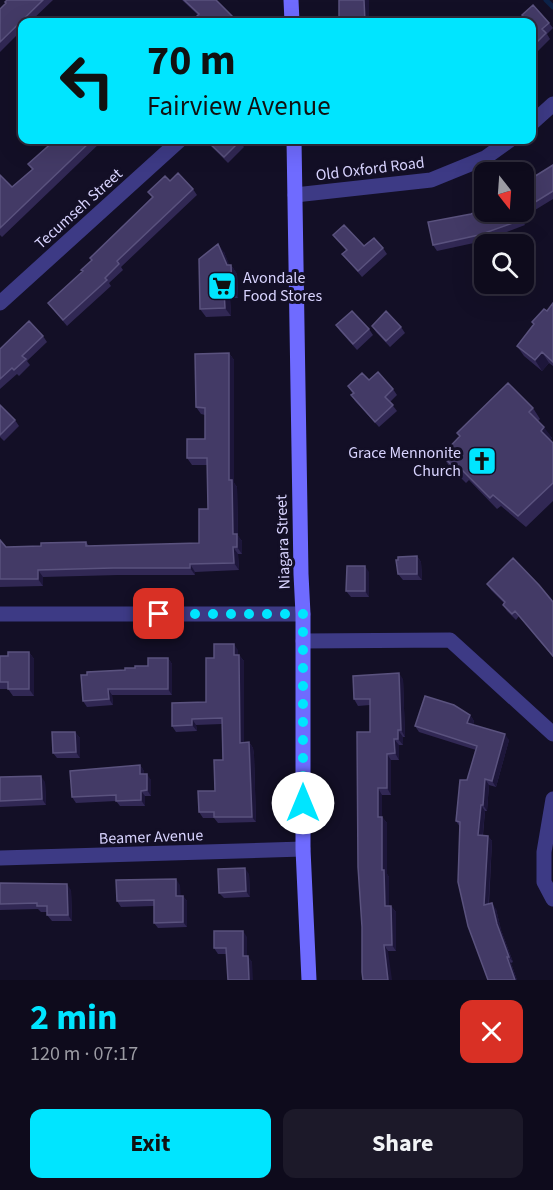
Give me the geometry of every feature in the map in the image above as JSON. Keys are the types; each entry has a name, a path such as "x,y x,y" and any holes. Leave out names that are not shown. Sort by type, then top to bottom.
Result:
{"main road":[{"path":"291,0 292,18"},
{"name":"Niagara Street","path":"294,144 300,574 303,614 303,849 309,980"}],"street":[{"path":"536,119 553,104"},
{"name":"Tecumseh Street","path":"0,303 176,144"},
{"name":"Old Oxford Road","path":"295,195 431,180 485,158 504,144"},
{"path":"0,614 303,614"},
{"path":"303,641 450,640 553,734"},
{"path":"553,799 544,852 544,882 553,899"},
{"name":"Beamer Avenue","path":"0,858 303,849"}],"building":[{"path":"7,0 43,0 25,18 18,18 18,24 0,42 0,9"},
{"path":"184,0 216,0 232,16 230,18 195,18 199,14"},
{"path":"339,0 364,0 365,18 339,18"},
{"path":"533,5 549,23 542,29 546,33 536,43 536,18 525,18 522,15"},
{"path":"50,144 88,144 0,228 0,175 12,187 33,169 28,164"},
{"path":"210,144 237,144 224,157"},
{"path":"553,165 553,191 534,203 534,177"},
{"path":"178,173 193,189 117,261 119,264 105,278 107,280 63,320 48,303 83,271 81,270 92,260 90,258 153,197 148,192 165,176 170,181"},
{"path":"474,213 474,222 515,222 482,234 433,245 428,222"},
{"path":"344,225 364,246 374,238 383,248 358,271 342,254 347,250 333,235"},
{"name":"Avondale Food Stores","path":"218,244 227,265 231,265 232,290 224,290 225,308 200,309 199,259"},
{"path":"553,303 553,362 542,352 535,360 517,346 534,324 532,322 544,309 547,311"},
{"path":"352,311 369,329 353,344 336,325"},
{"path":"386,311 401,327 386,341 372,326"},
{"path":"29,321 43,336 22,356 26,359 0,379 0,349"},
{"path":"229,353 229,480 232,480 233,534 237,534 237,547 233,547 234,563 190,564 190,568 38,570 38,579 0,579 0,540 6,547 41,546 41,543 86,542 86,546 199,543 199,509 208,509 207,458 187,458 187,439 205,439 205,408 196,407 195,354"},
{"path":"378,372 393,389 385,397 393,405 375,422 351,395 354,393 348,386 362,373 369,380"},
{"name":"Grace Mennonite Church","path":"508,383 533,408 529,412 544,427 541,431 553,443 553,483 518,516 493,495 490,498 461,469 458,472 442,455 460,436 457,433"},
{"path":"0,405 15,420 0,435"},
{"path":"417,556 417,574 398,574 396,560 398,557"},
{"path":"513,558 553,602 553,656 515,611 512,614 503,605 505,602 487,584"},
{"path":"347,566 365,566 365,591 346,591"},
{"path":"214,644 234,644 234,655 239,655 240,743 249,742 252,817 214,817 214,812 199,812 198,791 215,791 214,760 223,760 222,718 192,719 192,725 172,726 172,703 206,702 206,658 214,658"},
{"path":"8,652 29,652 29,689 8,689 8,682 0,682 0,656 8,656"},
{"path":"148,658 168,658 168,689 108,689 109,699 83,701 81,675 87,675 87,672 148,666"},
{"path":"399,673 401,730 398,730 398,739 394,739 395,753 387,754 387,788 378,788 378,817 382,817 385,906 391,906 392,945 384,945 388,980 363,980 358,867 357,732 370,732 370,699 354,699 353,676"},
{"path":"425,696 454,705 470,715 467,723 505,734 492,781 485,779 478,835 488,836 484,905 492,903 515,980 488,980 468,926 458,882 460,822 456,821 460,780 467,780 477,746 415,726"},
{"path":"52,732 75,732 76,752 53,753"},
{"path":"140,765 140,774 147,774 147,790 141,791 141,800 116,801 116,795 72,797 70,771"},
{"path":"41,776 42,799 0,801 0,777"},
{"path":"245,868 246,891 219,893 218,869"},
{"path":"176,879 176,896 183,896 183,922 154,923 154,900 117,901 116,880"},
{"path":"0,883 67,884 68,915 47,915 47,906 37,906 37,903 0,904"},
{"path":"214,931 243,931 243,956 248,956 249,980 228,980 226,948 214,948"}],"waterway":[{"path":"546,0 553,7"}],"place":[{"name":"Avondale Food Stores","path":"222,286"},
{"name":"Grace Mennonite Church","path":"482,461"}],"route":[{"path":"159,614 303,614 303,803"}]}
